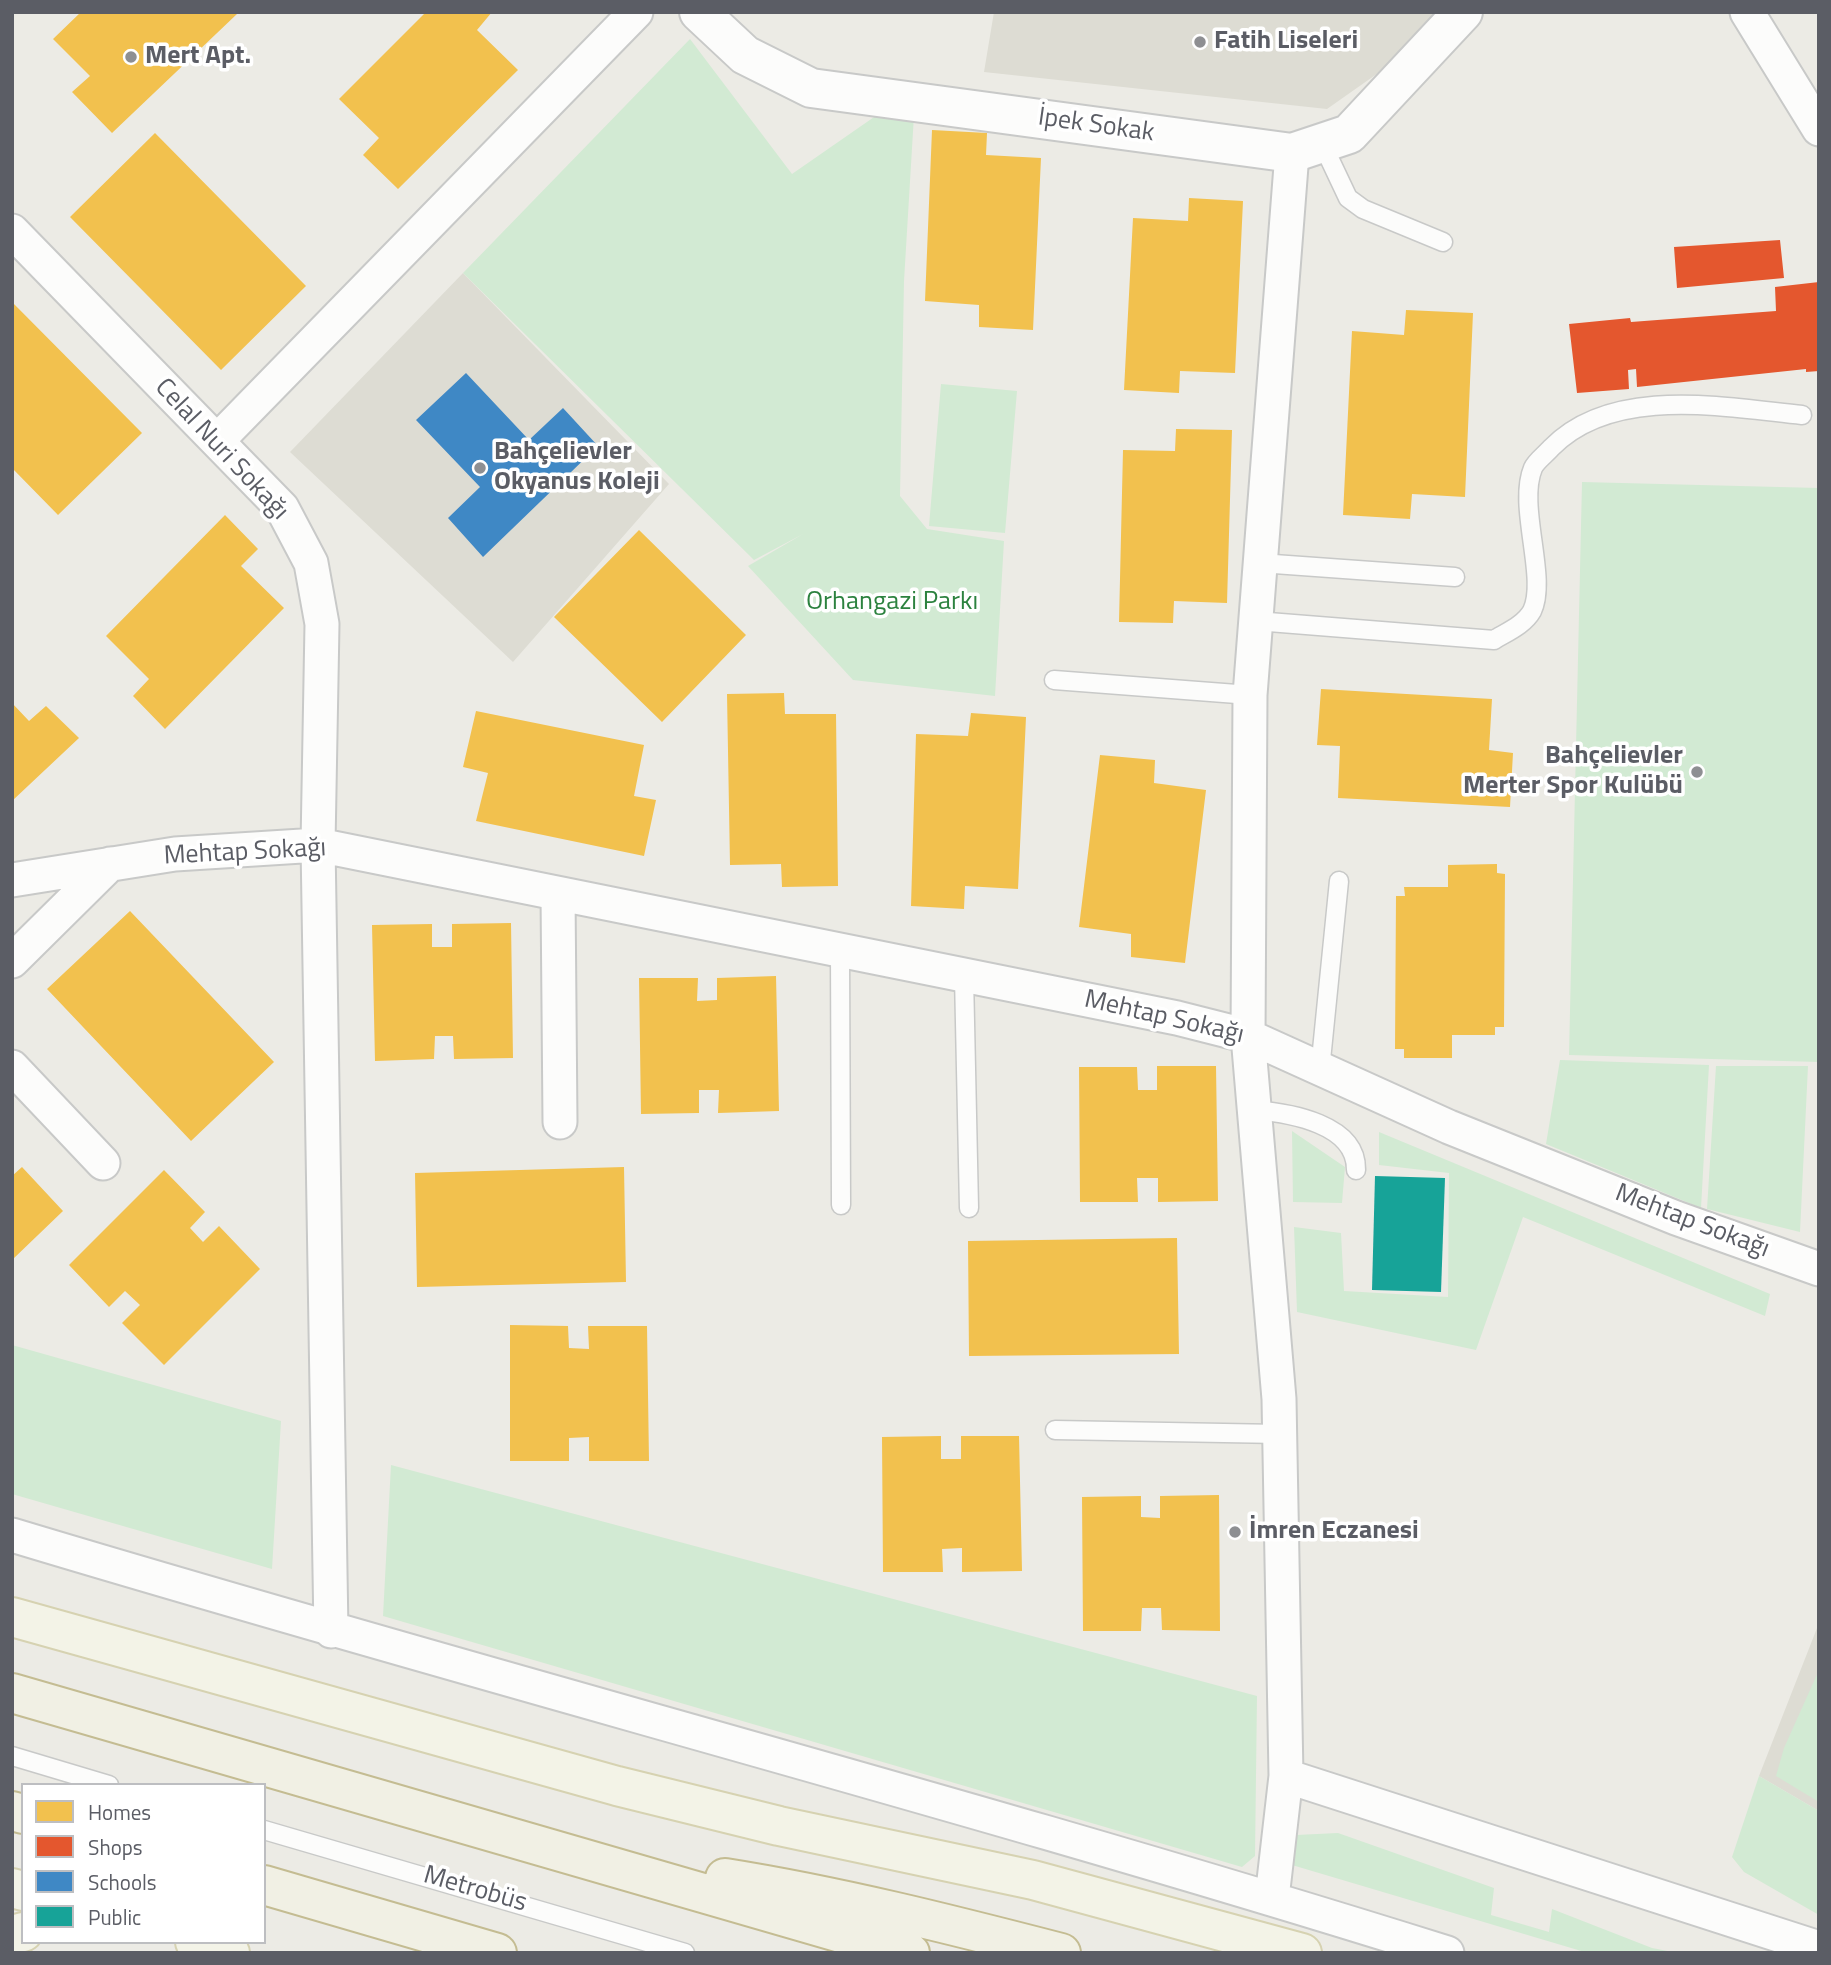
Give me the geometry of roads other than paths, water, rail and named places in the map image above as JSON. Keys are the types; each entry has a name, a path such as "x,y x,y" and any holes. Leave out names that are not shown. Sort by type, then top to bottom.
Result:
{"highway":[{"path":"12,1693 909,1953"},
{"path":"587,1860 779,1886 1060,1953"},
{"path":"266,1886 497,1953"}],"main road":[{"path":"12,1617 617,1786 779,1826 1033,1880 1302,1953"},
{"path":"201,1944 230,1953"}],"street":[{"path":"216,441 636,12"},
{"name":"İpek Sokak","path":"699,12 745,55 811,88 1307,148"},
{"path":"1272,1898 1286,1776 1280,1434 1248,1035 1250,695 1260,563 1307,148 1349,134 1463,12"},
{"path":"1747,12 1819,129"},
{"name":"Celal Nuri Sokağı","path":"12,231 282,508 311,563 322,624 318,845 331,1631"},
{"name":"Mehtap Sokağı","path":"12,880 175,854 318,845 1248,1035 1320,1070 1474,1137 1676,1218 1819,1269"},
{"path":"12,961 110,864"},
{"path":"558,894 560,1122"},
{"path":"12,1067 103,1163"},
{"path":"12,1535 331,1631 1272,1898 1447,1953"},
{"path":"1286,1776 1819,1948"}],"lane":[{"path":"1307,148 1348,198 1363,209 1443,242"},
{"path":"1256,621 1494,640 1522,623 1532,610 1536,591 1529,507 1533,467 1563,436 1587,421 1659,406 1698,404 1802,415"},
{"path":"1260,563 1455,577"},
{"path":"1054,680 1250,695"},
{"path":"1320,1070 1339,881"},
{"path":"840,951 841,1205"},
{"path":"964,976 969,1208"},
{"path":"1254,1110 1291,1113 1336,1134 1350,1147 1356,1158 1356,1170"},
{"path":"1055,1430 1280,1434"},
{"path":"12,1756 102,1783"},
{"name":"Metrobüs","path":"266,1831 685,1953"}],"place":[{"name":"Fatih Liseleri","path":"1200,42"},
{"name":"Mert Apt.","path":"131,57"},
{"name":"Bahçelievler Okyanus Koleji","path":"480,468"},
{"name":"Bahçelievler Merter Spor Kulübü","path":"1697,772"},
{"name":"İmren Eczanesi","path":"1235,1532"}],"park label":[{"name":"Orhangazi Parkı","path":"892,603"}]}
